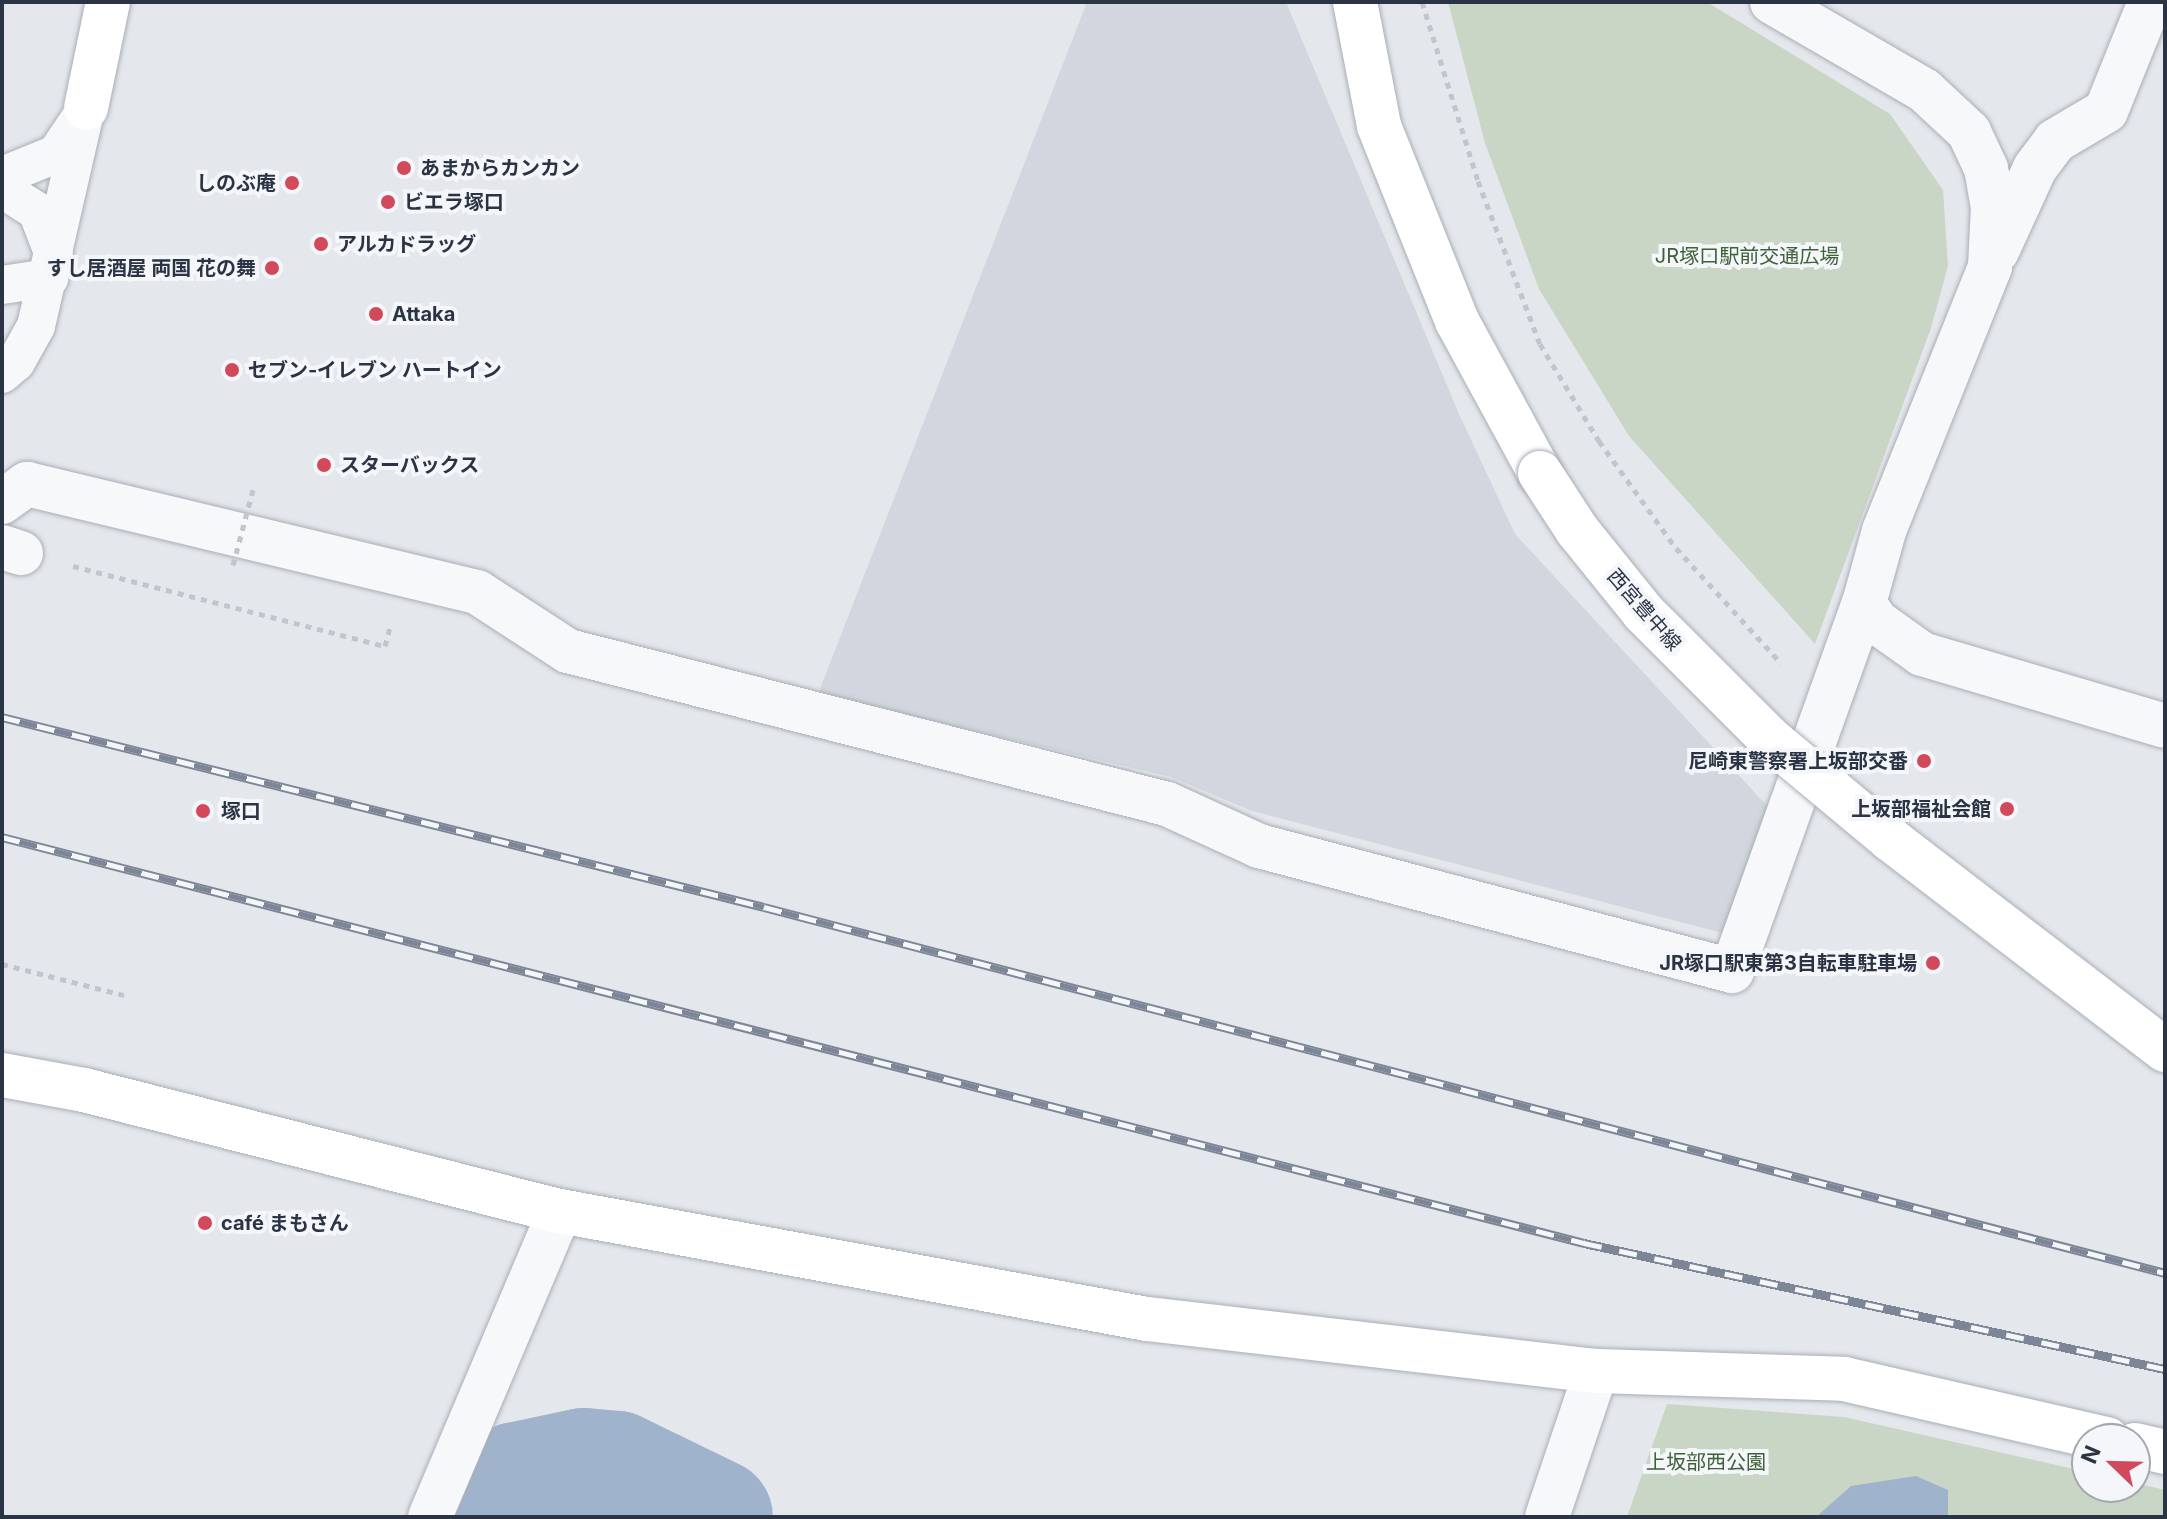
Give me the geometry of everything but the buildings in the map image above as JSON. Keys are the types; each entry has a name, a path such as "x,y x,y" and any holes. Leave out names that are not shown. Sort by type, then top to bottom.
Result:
{"street":[{"path":"86,108 108,2"},
{"name":"西宮豊中線","path":"1355,2 1384,140 1457,321 1540,473 1577,530 1644,613 1770,739 1890,839 2165,1050"},
{"path":"1772,2 1924,90 1969,132 1986,168 1993,206 1990,267"},
{"path":"2,502 27,484 477,592 568,651 1167,804 1259,846 1732,971 1864,603 1884,531 1990,267 2035,168 2055,141 2106,111 2150,2"},
{"path":"1864,603 1877,622 1922,654 2165,726"},
{"path":"2,1075 84,1090 560,1211 1147,1319 1596,1371 1844,1379 2071,1431"},
{"path":"430,1517 560,1211"},
{"path":"1547,1517 1596,1371"}],"lane":[{"path":"2,176 56,154 86,108"},
{"path":"2,374 28,345 51,266 86,108"},
{"path":"2,189 37,211 51,266"},
{"path":"2,285 51,266"}],"path":[{"path":"1422,2 1478,181 1540,344 1599,441 1676,548 1826,711"},
{"path":"233,565 254,486"},
{"path":"12,550 385,646"},
{"path":"2,964 124,995"}],"shaded area":[{"path":"1087,2 1286,2 1459,414 1515,534 1770,809 1723,933 1252,811 1171,777 818,694"},
{"path":"604,1485 667,1517 515,1517"}],"green space":[{"name":"JR塚口駅前交通広場","path":"1448,2 1707,2 1890,114 1943,190 1948,266 1931,328 1815,644 1629,436 1539,289 1485,143"},
{"name":"上坂部西公園","path":"1667,1404 1844,1417 2071,1468 2071,1503 2151,1503 2151,1487 2165,1490 2165,1517 1627,1517"}],"water":[{"path":"1916,1476 1948,1490 1948,1517 1816,1517 1851,1486"}],"waterway":[{"path":"479,1517 517,1480 584,1466 616,1469 715,1517"}],"railway":[{"path":"2,717 764,907 2165,1273"},
{"path":"2,837 1584,1243 2165,1369"}],"place":[{"name":"あまからカンカン","path":"404,168"},
{"name":"しのぶ庵","path":"292,183"},
{"name":"ビエラ塚口","path":"388,202"},
{"name":"アルカドラッグ","path":"321,244"},
{"name":"すし居酒屋 両国 花の舞","path":"272,268"},
{"name":"Attaka","path":"376,314"},
{"name":"セブン‐イレブン ハートイン","path":"232,370"},
{"name":"スターバックス","path":"324,465"},
{"name":"尼崎東警察署上坂部交番","path":"1924,761"},
{"name":"上坂部福祉会館","path":"2007,809"},
{"name":"塚口","path":"203,811"},
{"name":"JR塚口駅東第3自転車駐車場","path":"1933,963"},
{"name":"café まもさん","path":"205,1223"}]}
